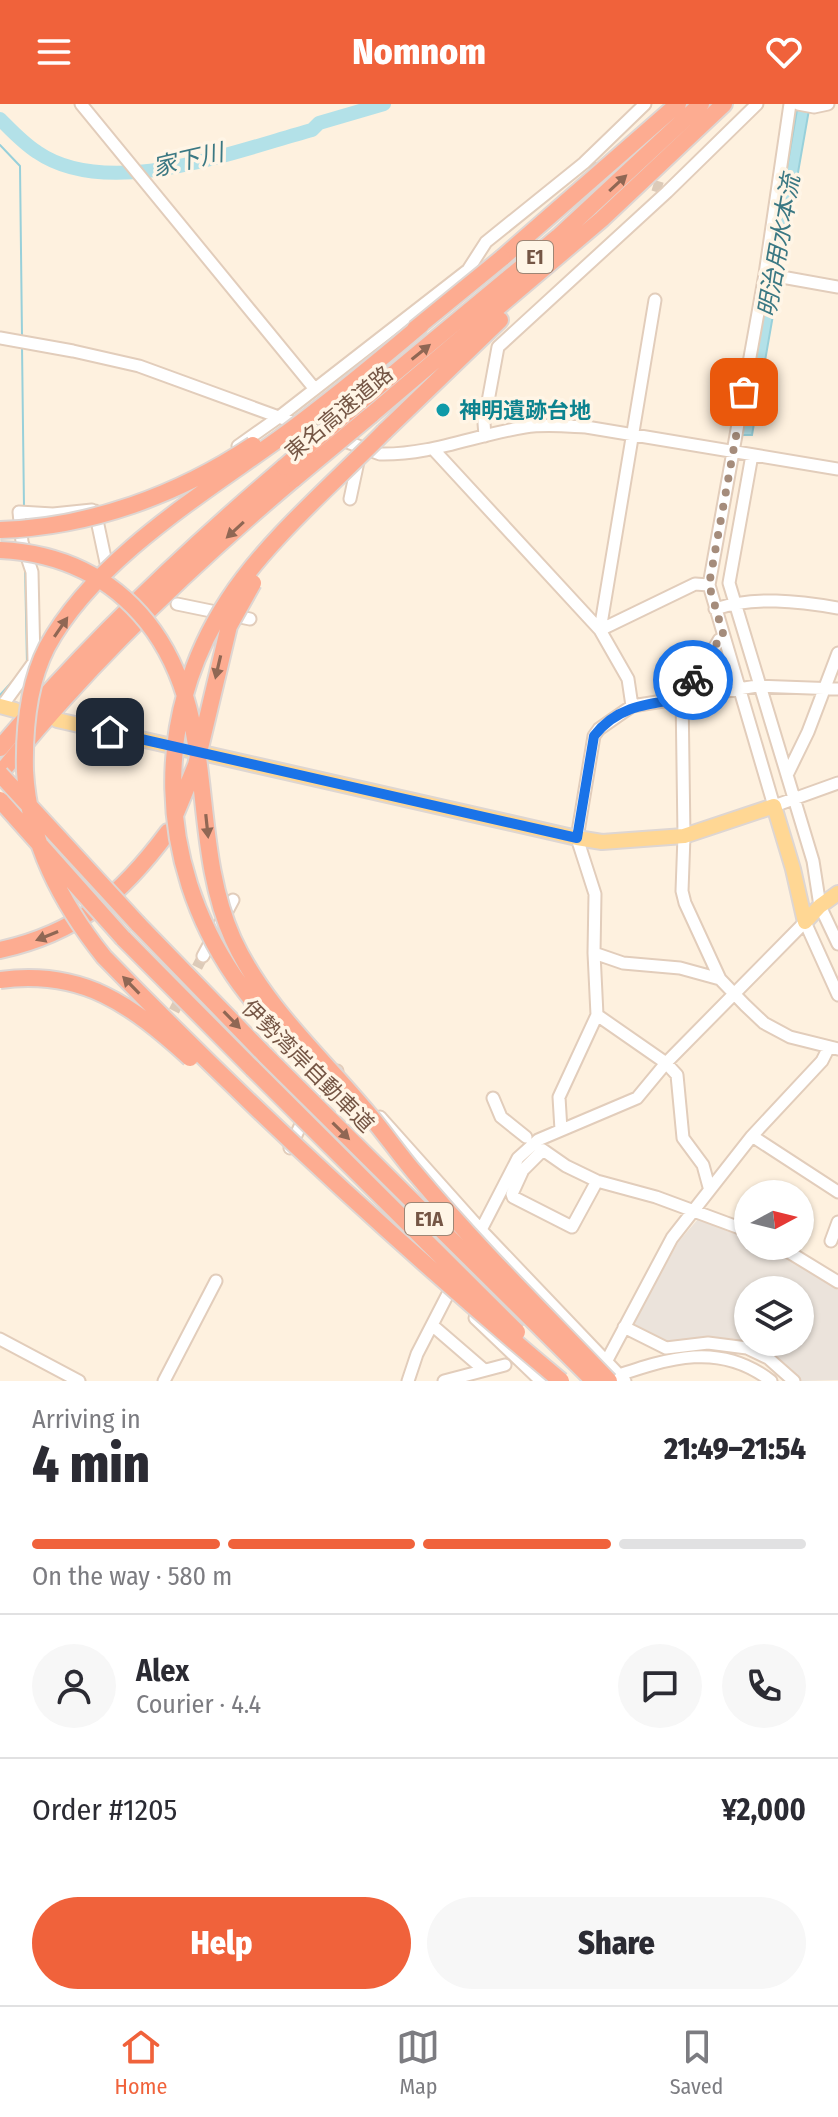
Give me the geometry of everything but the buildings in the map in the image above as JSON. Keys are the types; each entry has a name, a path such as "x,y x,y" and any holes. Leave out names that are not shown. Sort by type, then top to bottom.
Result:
{"highway":[{"path":"564,1381 461,1297 308,1157 114,967 70,910 49,872 33,827 26,775 28,716 36,675 47,648 66,618 107,572 152,531 326,404 502,258 678,104"},
{"name":"東名高速道路","path":"0,748 82,654 138,597 366,408 701,104"},
{"name":"東名高速道路","path":"366,408 544,270 724,104"},
{"path":"618,1379 270,1021 235,977 199,912 184,867 175,822 173,761 181,703 195,663 237,587 264,553 446,370 645,187 682,145"},
{"path":"0,530 50,526 105,513 194,479 233,458 312,405 421,325"},
{"name":"東名高速道路","path":"0,774 113,645 244,521 289,473"},
{"path":"0,950 45,937 90,915 137,872 168,832 196,765 229,626 242,599 270,558 312,505"},
{"path":"0,550 39,554 96,575 127,600 160,640 172,660 188,702 201,769 211,863 234,942 278,1010 416,1174"},
{"name":"伊勢湾岸自動車道","path":"0,774 138,924 266,1056 594,1381"},
{"name":"伊勢湾岸自動車道","path":"0,800 123,938 564,1381"},
{"path":"0,982 45,978 66,981 88,987 127,1005 308,1157"}],"main road":[{"path":"57,720 602,842 684,836 776,805 793,869 813,914 837,892"}],"street":[{"path":"81,104 314,388"},
{"path":"6,707 34,662 32,572 22,542 19,512 53,514 95,510 160,489 234,449 469,272 486,242 587,165 645,104"},
{"path":"485,436 484,423 498,347 510,324 665,190 757,104"},
{"path":"790,104 765,274 709,585 776,805 838,783"},
{"path":"798,104 814,107 828,104"},
{"path":"765,274 838,287"},
{"path":"600,630 655,300"},
{"path":"0,338 139,366 380,454 434,450 547,424 631,434 838,469"},
{"path":"350,499 361,449"},
{"path":"434,450 600,630 628,679 632,706"},
{"path":"751,454 729,583 813,861 813,914 837,989"},
{"path":"95,510 109,577 115,587"},
{"path":"600,630 695,584 709,585"},
{"path":"715,609 733,603 797,601 838,608"},
{"path":"177,604 250,619"},
{"path":"606,1362 672,1238 692,1210 752,1136 834,1048 790,1037 764,1023 733,993 720,979 685,903 682,891 682,694 724,637"},
{"path":"787,775 808,732 838,653"},
{"path":"561,1130 559,1097 597,1015 595,894 577,838 594,736 632,706 758,686 838,689"},
{"path":"203,956 233,900"},
{"path":"813,914 838,944"},
{"path":"408,1381 417,1354 518,1158 538,1140 637,1098 666,1063 813,914"},
{"path":"594,953 623,963 680,968 720,979"},
{"path":"0,982 22,975 45,974 71,978 121,1000 165,1030 541,1381"},
{"path":"165,1030 174,1011"},
{"path":"597,1015 666,1063 677,1075 683,1138 703,1165 709,1187"},
{"path":"290,1148 317,1090 338,1070 481,1230 606,1362 618,1379"},
{"path":"493,1098 501,1117 526,1137"},
{"path":"752,1136 838,1192"},
{"path":"597,1181 572,1227 512,1194 523,1170 543,1150 566,1166 597,1181 656,1197 734,1226"},
{"path":"831,1241 838,1222"},
{"path":"802,1260 838,1282"},
{"path":"164,1381 216,1281"},
{"path":"432,1325 483,1369"},
{"path":"624,1327 666,1348 708,1343 747,1348 768,1358 794,1381"},
{"path":"0,1339 55,1376 79,1381"},
{"path":"602,1381 618,1379 674,1359 707,1356 739,1361 771,1381"},
{"path":"444,1381 505,1365"}],"shaded area":[{"path":"699,1218 734,1232 734,1260 790,1260 838,1290 838,1380 802,1381 776,1356 814,1356 814,1276 734,1276 734,1340 710,1337 665,1342 632,1325 679,1241"}],"water":[{"name":"明治用水本流","path":"798,104 810,104 752,435 741,435"}],"waterway":[{"name":"家下川","path":"0,119 37,152 66,166 99,172 135,172 172,167 247,149 384,104"},
{"path":"0,145 20,166 22,336"},
{"path":"22,346 24,508"},
{"path":"25,566 27,664"},
{"path":"0,695 18,675"}],"tunnel":[{"path":"590,166 662,188"},
{"path":"174,1011 203,956"}],"way so far":[{"path":"693,680 724,637 709,585 744,392"}],"place":[{"name":"神明遺跡台地","path":"443,410"}],"route":[{"path":"110,732 577,838 594,736 599,729 632,706 682,699 682,694 693,680"}]}
